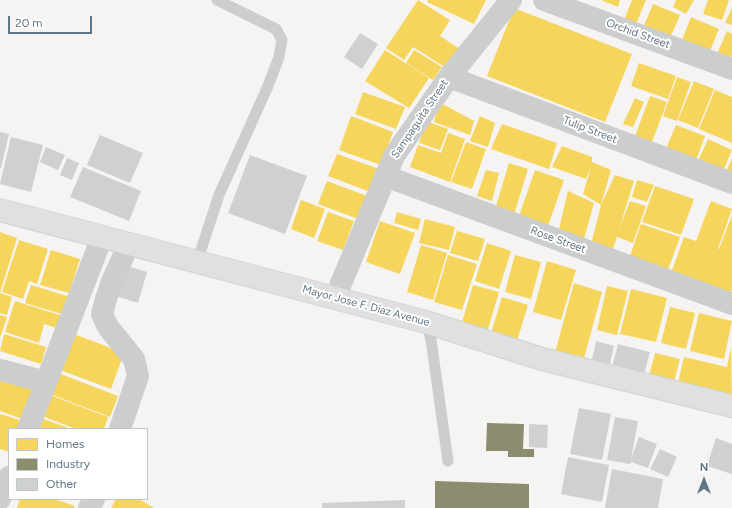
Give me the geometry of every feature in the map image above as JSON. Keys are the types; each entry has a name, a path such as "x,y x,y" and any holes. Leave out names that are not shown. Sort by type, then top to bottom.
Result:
{"street":[{"name":"Sampaguita Street","path":"335,298 394,156 449,77 511,0"},
{"name":"Orchid Street","path":"544,0 732,69"},
{"name":"Tulip Street","path":"449,77 732,183"},
{"name":"Rose Street","path":"385,176 732,304"},
{"name":"Mayor Jose F. Diaz Avenue","path":"0,210 426,322 542,359 732,406"},
{"path":"28,428 102,237"},
{"path":"120,428 138,376 134,359 108,327 102,314 111,286 129,244"},
{"path":"0,370 46,382"},
{"path":"0,500 8,480"}],"lane":[{"path":"197,262 219,195 268,86 279,57 282,40 276,28 217,0"},
{"path":"426,322 431,340 448,461"}],"building: Homes":[{"path":"418,0 450,20 440,36 463,51 451,71 413,47 404,60 386,48"},
{"path":"428,0 486,0 474,24 427,2"},
{"path":"601,0 620,0 618,7"},
{"path":"632,0 646,0 634,29 622,25"},
{"path":"676,0 694,0 686,14 673,7"},
{"path":"708,0 729,0 722,20 703,14"},
{"path":"653,4 680,15 668,43 641,33"},
{"path":"732,7 732,25 725,23"},
{"path":"514,8 632,54 605,122 487,76"},
{"path":"691,17 719,29 708,56 680,45"},
{"path":"727,31 732,34 732,55 727,66 714,61"},
{"path":"385,50 429,78 409,108 365,81"},
{"path":"414,50 442,67 433,80 406,63"},
{"path":"639,63 676,76 668,99 631,86"},
{"path":"677,77 691,82 677,121 663,116"},
{"path":"694,81 714,89 698,128 678,120"},
{"path":"715,90 732,97 732,143 699,129"},
{"path":"363,92 405,107 396,129 355,114"},
{"path":"650,96 667,102 652,142 635,136"},
{"path":"635,98 644,102 633,127 623,124"},
{"path":"439,102 474,121 470,135 434,122"},
{"path":"351,116 393,132 381,165 339,150"},
{"path":"480,116 495,123 488,147 470,141"},
{"path":"426,121 448,129 440,150 419,143"},
{"path":"502,124 557,143 549,169 491,149"},
{"path":"676,125 705,136 695,163 665,151"},
{"path":"448,133 465,139 450,182 410,167 418,145 441,153"},
{"path":"708,139 732,150 722,174 697,163"},
{"path":"466,142 486,149 472,189 451,182"},
{"path":"562,146 592,157 592,162 611,170 601,205 583,194 591,167 586,179 552,167"},
{"path":"337,154 382,170 373,193 328,176"},
{"path":"732,158 732,178 725,175"},
{"path":"509,163 528,169 512,221 493,216"},
{"path":"486,170 499,173 492,201 477,196"},
{"path":"535,170 564,180 547,229 518,219"},
{"path":"615,175 634,181 619,229 630,201 646,206 633,243 617,237 610,257 590,248 601,205"},
{"path":"637,180 654,185 647,202 632,197"},
{"path":"327,181 367,196 358,219 318,204"},
{"path":"655,186 694,199 681,235 642,222"},
{"path":"568,191 594,203 584,239 558,233"},
{"path":"301,200 325,209 314,238 291,229"},
{"path":"711,201 732,209 718,249 732,215 732,290 729,298 670,276 684,237 696,241"},
{"path":"328,212 354,221 343,250 317,241"},
{"path":"397,212 421,219 418,230 394,223"},
{"path":"425,219 455,227 449,250 419,243"},
{"path":"380,221 415,233 400,274 366,262"},
{"path":"641,224 680,237 665,278 627,265"},
{"path":"457,231 485,239 478,261 450,253"},
{"path":"0,232 17,238 0,293"},
{"path":"19,240 48,249 37,284 29,281 23,299 2,292"},
{"path":"487,243 511,251 499,289 475,281"},
{"path":"421,245 447,253 433,300 407,292"},
{"path":"51,250 80,259 69,293 40,285"},
{"path":"448,255 477,264 462,310 434,302"},
{"path":"515,255 541,262 531,299 505,292"},
{"path":"547,261 576,270 561,320 533,312"},
{"path":"574,283 602,292 583,362 554,356"},
{"path":"31,285 77,299 71,317 25,303"},
{"path":"473,285 499,292 486,336 460,329"},
{"path":"607,286 628,291 617,335 597,330"},
{"path":"631,289 667,298 656,342 620,334"},
{"path":"0,293 12,297 7,315 0,313"},
{"path":"502,297 528,305 516,344 490,336"},
{"path":"15,301 66,317 62,330 44,324 39,343 5,332"},
{"path":"670,307 695,313 686,349 661,343"},
{"path":"699,313 732,321 724,359 690,351"},
{"path":"0,315 7,317 0,338"},
{"path":"4,334 46,347 41,364 0,351"},
{"path":"74,334 124,353 111,389 60,370"},
{"path":"731,347 732,400 677,387 684,357 727,367"},
{"path":"655,353 680,359 673,386 648,380"},
{"path":"58,373 118,396 110,417 50,394"},
{"path":"0,374 35,386 25,420 0,411"},
{"path":"50,395 108,417 104,428 73,428 42,416"},
{"path":"0,414 20,420 17,428 8,428 8,452 0,449"},
{"path":"41,418 68,428 36,428"},
{"path":"20,500 57,500 75,506 74,508 17,508"},
{"path":"115,500 141,500 154,508 111,508"}],"building: Industry":[{"path":"487,423 524,424 523,449 534,449 534,457 508,457 508,451 486,451"},
{"path":"435,481 529,484 529,508 435,508"}],"building: Other":[{"path":"360,33 378,44 362,69 344,57"},
{"path":"0,132 9,134 1,168 0,168"},
{"path":"100,135 143,153 130,183 87,165"},
{"path":"11,137 43,145 31,192 0,184"},
{"path":"46,147 65,155 58,170 40,162"},
{"path":"250,155 307,176 285,234 228,213"},
{"path":"67,158 79,163 72,180 60,175"},
{"path":"83,167 141,191 129,221 70,197"},
{"path":"125,265 147,272 138,303 116,296"},
{"path":"596,341 614,346 609,368 591,364"},
{"path":"618,344 650,352 643,378 611,371"},
{"path":"579,408 611,414 602,460 570,454"},
{"path":"615,417 638,421 631,459 639,437 657,444 648,468 631,462 630,464 607,460"},
{"path":"529,424 548,425 547,448 529,447"},
{"path":"716,438 732,444 732,474 707,466"},
{"path":"660,449 677,457 668,477 650,469"},
{"path":"568,457 609,465 602,502 561,494"},
{"path":"612,469 663,479 658,508 605,508"},
{"path":"405,500 405,508 322,508 322,503"}]}
